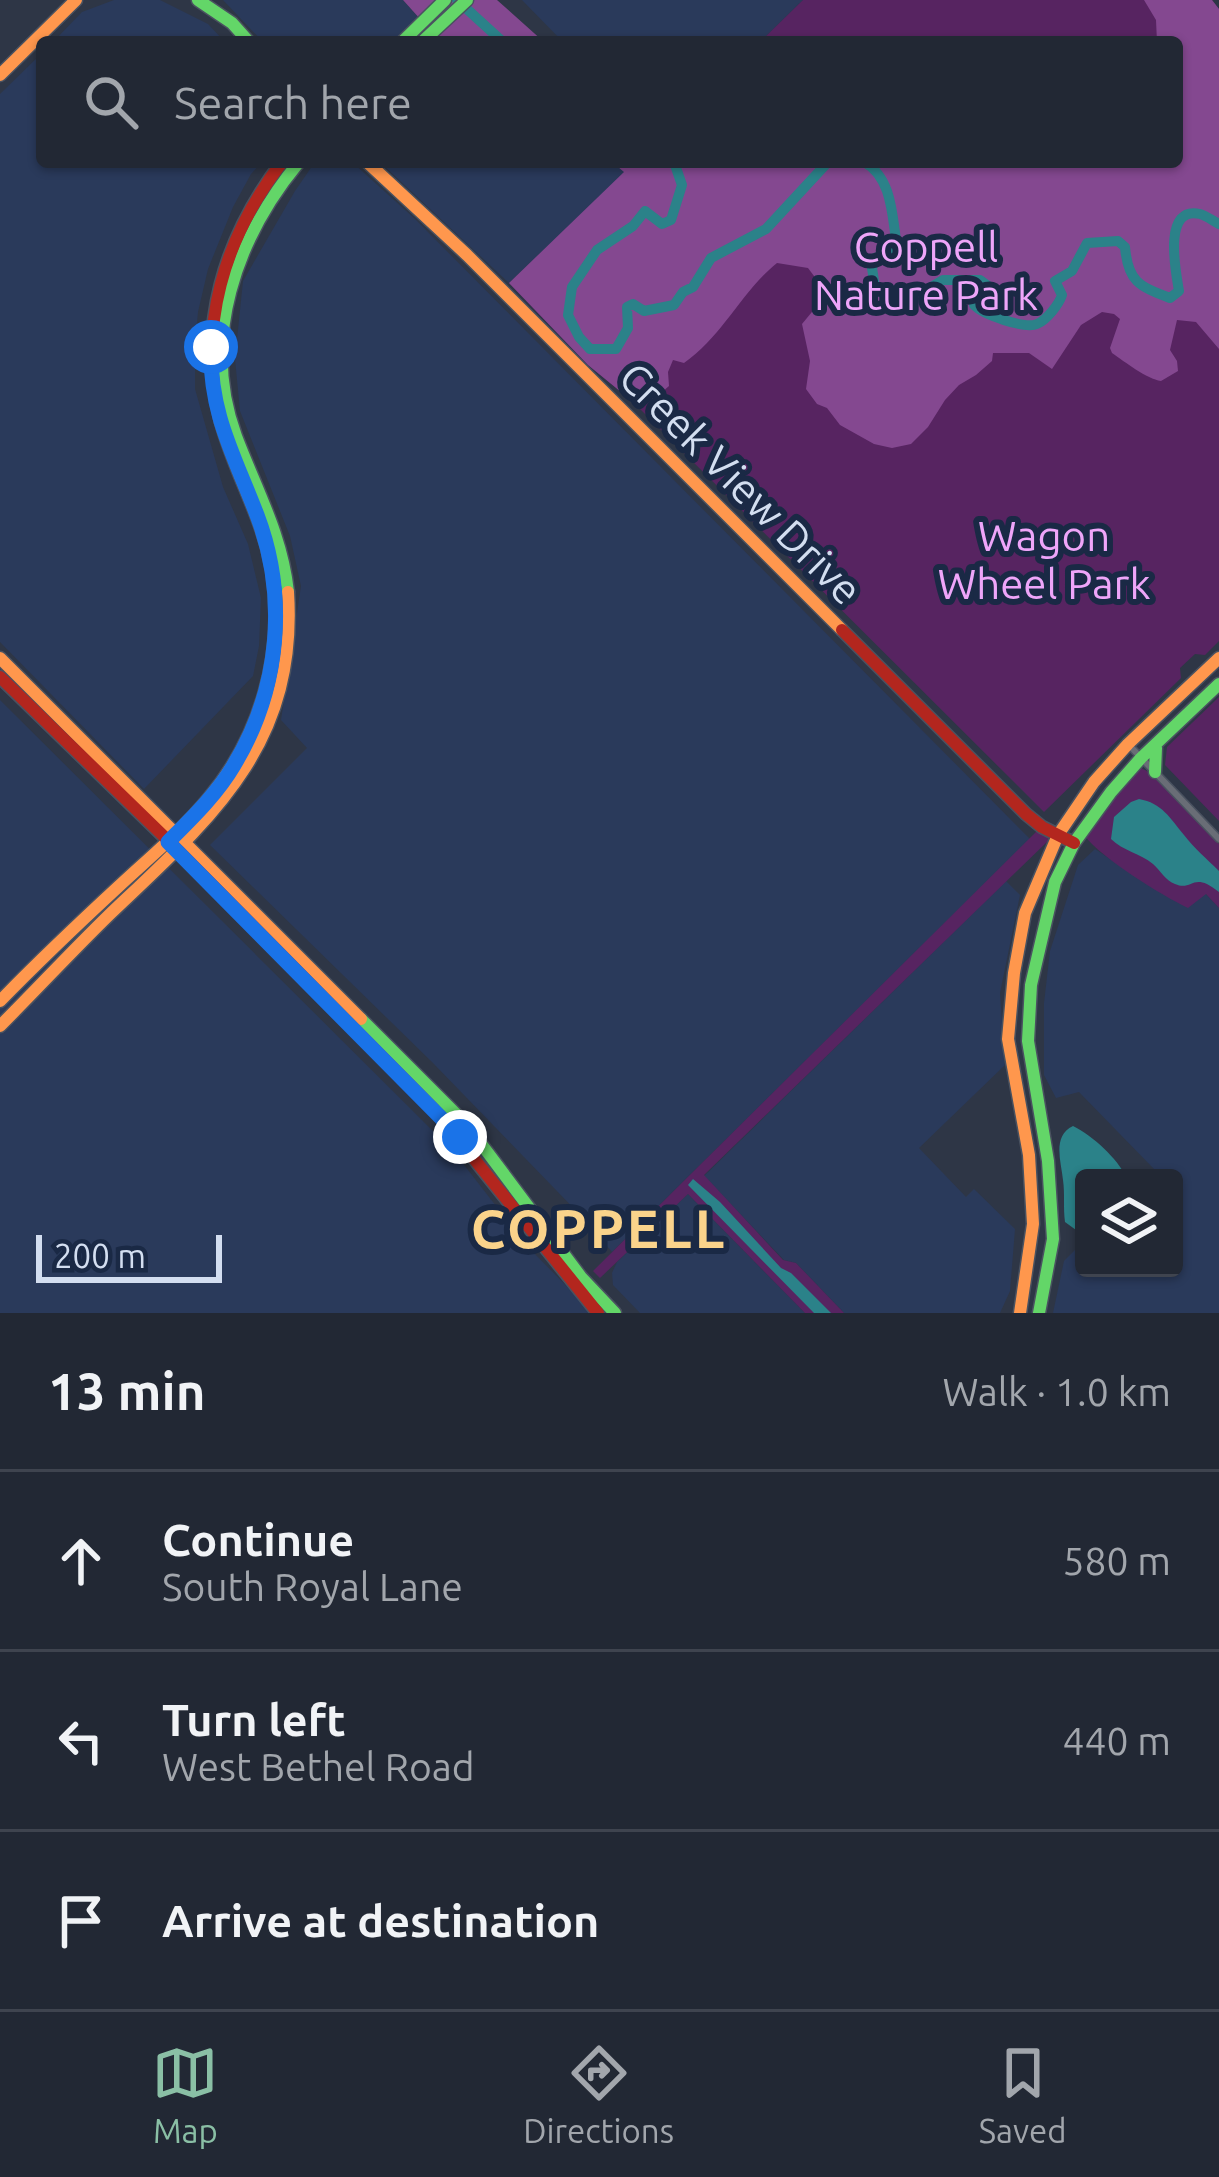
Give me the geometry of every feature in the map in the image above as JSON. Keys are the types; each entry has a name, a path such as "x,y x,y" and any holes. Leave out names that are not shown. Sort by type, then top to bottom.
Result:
{"main road":[{"path":"37,36 76,0"},
{"path":"197,0 244,36"},
{"path":"438,17 445,0"},
{"path":"420,36 438,17 467,0"},
{"path":"0,74 36,37"},
{"path":"0,1026 233,790 271,719 277,669 276,594 261,510 226,443 211,347 217,297 254,199 277,168"},
{"path":"231,263 271,196 294,168"},
{"name":"Creek View Drive","path":"373,168 495,283 1026,814 1073,843"},
{"path":"0,658 6,677 467,1125 502,1182 560,1251 599,1308 616,1313"},
{"path":"1020,1313 1033,1224 1029,1155 1008,1039 1025,913 1058,836 1094,782 1219,658"},
{"path":"1039,1313 1053,1239 1048,1161 1028,1041 1030,985 1055,882 1073,843 1101,804 1141,758 1217,686 1201,676"},
{"path":"1155,772 1158,742"},
{"path":"0,1001 93,910 177,843"}],"street":[{"path":"1128,744 1219,839"},
{"path":"1013,984 1030,985"},
{"path":"1022,1123 1039,1115"}],"shaded area":[{"path":"114,0 160,0 208,24 219,36 59,36 82,12"},
{"path":"223,0 403,0 418,17 398,36 257,36"},
{"path":"522,0 803,0 766,36 557,36"},
{"path":"36,59 36,168 256,168 233,207 208,269 198,312 195,389 223,487 248,544 261,598 259,646 253,676 144,789 0,642 0,94"},
{"path":"311,168 359,168 415,219 1030,839 612,1252 433,1063 210,845 307,748 281,720 301,586 290,536 240,411 235,359 243,281"},
{"path":"386,168 620,168 625,172 509,283"},
{"path":"0,700 454,1152 528,1247 593,1313 0,1313"},
{"path":"1139,799 1165,812 1219,871 1219,892 1198,882 1172,883 1148,860 1111,839 1114,817"},
{"path":"1095,849 1130,872 1205,893 1219,908 1219,1313 1053,1313 1064,1261 1075,1250 1075,1277 1183,1277 1183,1169 1154,1169 1079,1092 1056,1098 1044,1075 1050,951 1078,865"},
{"path":"1006,881 1020,895 1000,993 1005,1065 919,1148 966,1197 974,1189 1015,1229 1010,1291 1000,1313 844,1313 796,1263 784,1260 704,1176"},
{"path":"1073,1126 1088,1136 1121,1169 1075,1169 1075,1229 1065,1222 1059,1150 1066,1130"},
{"path":"693,1179 831,1313 814,1313 688,1185"},
{"path":"688,1194 805,1313 640,1313 613,1285 612,1273 617,1262"}],"green space":[{"path":"403,0 497,0 537,36 435,36"},
{"name":"Wagon Wheel Park","path":"803,0 1212,0 1219,9 1219,641 1180,668 1181,678 1044,812 509,283 1144,168 1183,168 1183,36 766,36"},
{"name":"Coppell Nature Park","path":"1144,0 1212,0 1219,9 1219,349 1196,322 1177,320 1170,350 1178,371 1161,381 1112,353 1120,319 1102,312 1081,325 1052,369 1029,353 993,353 992,361 959,385 911,444 892,448 874,444 840,425 806,389 810,361 802,324 821,301 808,268 777,263 697,352 684,363 673,360 669,386 654,399 632,401 588,365 509,283 624,172 619,168 1183,168 1183,36 1157,36 1156,20"},
{"path":"1219,697 1219,821 1165,765 1167,747"},
{"path":"1141,768 1172,791 1219,844 1219,908 1206,894 1188,908 1176,902 1117,865 1084,835 1104,805"},
{"path":"1037,831 1049,840 704,1175 783,1260 796,1263 844,1313 805,1313 688,1194 600,1278 593,1271"}],"waterway":[{"path":"457,0 496,36"},
{"path":"676,168 682,185 671,220 662,224 645,211 633,226 597,250 572,287 568,315 590,349 616,349 628,328 627,307 633,304 644,311 674,305 693,287 711,258 766,229 822,168"},
{"path":"872,168 885,186 896,240 887,254 875,258 875,287 896,305 906,292 928,289 943,280 980,280 991,288 991,294 974,305 979,309 1014,323 1037,324 1062,295 1055,281 1072,271 1087,243 1118,241 1125,247 1137,281 1170,298 1179,291 1174,242 1180,220 1200,214 1219,224"}],"traffic: fast":[{"path":"198,0 244,36"},
{"path":"408,36 445,0"},
{"path":"428,36 467,0"},
{"path":"288,592 274,532 236,436 222,363 230,291 242,257 295,168"},
{"path":"1039,1313 1053,1239 1048,1161 1028,1041 1031,985 1055,882 1074,843 1111,792 1219,684"},
{"path":"1155,772 1156,748"},
{"path":"361,1019 467,1125 581,1277 615,1313"}],"traffic: slow":[{"path":"40,36 76,0"},
{"path":"0,75 36,39"},
{"path":"373,168 467,255 842,630"},
{"path":"0,1001 199,810 227,774 255,722 275,636 273,577 264,537 221,422"},
{"path":"0,1026 181,846 240,775 262,737 278,694 287,646 288,592"},
{"path":"0,658 361,1019"},
{"path":"1020,1313 1033,1224 1029,1155 1008,1039 1025,913 1058,835 1094,782 1219,658"}],"traffic: jam":[{"path":"221,422 212,352 221,284 245,221 278,168"},
{"path":"842,630 1026,814 1074,843"},
{"path":"0,677 434,1109 598,1313"}],"district":[{"name":"COPPELL","path":"599,1228"}],"route":[{"path":"211,347 226,443 270,557 276,629 259,711 235,764 206,804 168,842 460,1137"}]}
